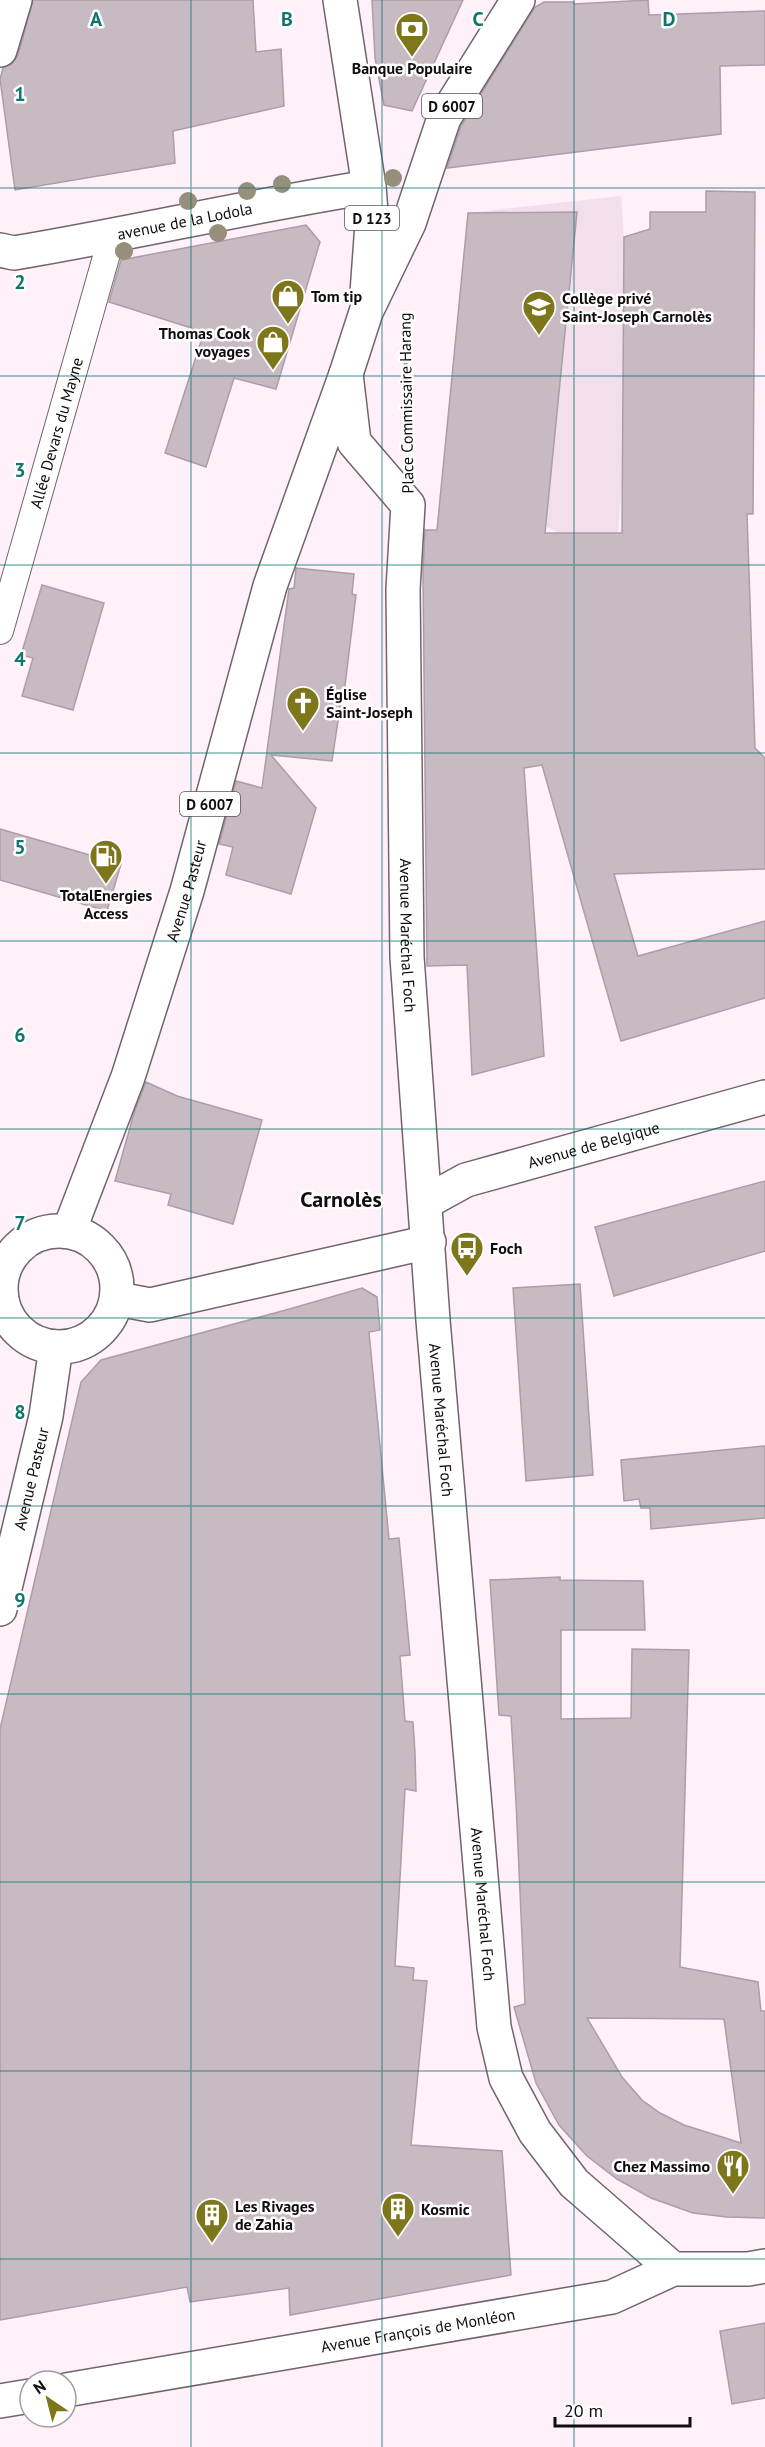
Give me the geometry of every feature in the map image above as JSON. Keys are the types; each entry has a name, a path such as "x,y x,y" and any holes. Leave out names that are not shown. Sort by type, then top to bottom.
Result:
{"street":[{"path":"0,50 15,0"},
{"name":"D 123","path":"340,0 369,187 372,224 366,312"},
{"name":"Place Commissaire Harang","path":"408,505 354,442 346,374 366,312 409,223 444,118 518,0"},
{"name":"avenue de la Lodola","path":"0,250 14,253 369,187"},
{"name":"Avenue Pasteur","path":"69,1231 131,1066 187,891 270,586 346,374"},
{"name":"Avenue Maréchal Foch","path":"408,505 403,589 407,957 433,1320 494,2027 506,2078 535,2132 574,2182 673,2269"},
{"name":"Avenue de Belgique","path":"426,1202 466,1180 765,1097"},
{"path":"69,1231 97,1243 115,1268 118,1299 106,1325 99,1331 84,1342 56,1347 32,1341 12,1324 1,1301 3,1273 17,1248 41,1233 69,1231"},
{"path":"118,1299 150,1305 429,1242"},
{"name":"Avenue Pasteur","path":"0,1609 46,1416 56,1347"},
{"name":"Avenue François de Monléon","path":"78,2388 612,2296 673,2269 748,2269 765,2266"},
{"path":"0,2401 18,2398"}],"lane":[{"name":"Allée Devars du Mayne","path":"0,631 112,236"}],"path":[{"name":"Place Commissaire Harang","path":"405,317 408,505"}],"shaded area":[{"name":"Collège privé Saint-Joseph Carnolès","path":"621,196 624,237 622,485 618,533 559,533 545,526 437,525 468,213"}],"building":[{"path":"33,0 253,0 256,52 281,49 284,106 173,131 175,163 15,190 0,79 3,68 12,64 18,55"},
{"path":"372,0 463,0 412,111 384,105 375,58"},
{"path":"648,0 649,15 765,11 765,65 720,66 721,134 447,168 461,126 535,7 544,2 574,2 574,4"},
{"path":"706,191 755,192 753,514 747,514 755,748 765,758 765,869 614,874 638,956 765,921 765,998 621,1041 542,765 524,768 544,1056 472,1075 467,965 427,966 423,572 425,530 437,530 468,213 577,212 545,533 622,533 624,237 650,229 650,212 706,212"},
{"path":"306,225 320,242 276,389 234,378 206,467 165,453 204,332 109,302 121,260"},
{"name":"Église Saint-Joseph","path":"296,568 354,574 352,594 356,595 343,702 341,701 332,761 271,755 316,808 291,894 226,875 233,847 219,844 236,781 262,788 289,589 294,588"},
{"path":"42,585 104,603 73,710 22,696 33,658 21,655"},
{"path":"0,829 121,864 107,911 0,880"},
{"path":"146,1082 177,1096 262,1120 233,1224 168,1205 171,1194 115,1181 134,1113"},
{"path":"765,1181 765,1251 614,1296 595,1227"},
{"path":"580,1284 593,1475 526,1481 513,1288"},
{"path":"362,1288 377,1297 380,1330 369,1332 389,1539 399,1538 410,1655 400,1656 405,1721 413,1722 416,1791 405,1789 395,1966 414,1968 413,1980 427,1981 411,2145 502,2151 511,2275 290,2315 289,2288 190,2302 187,2287 0,2320 0,1729 81,1382 101,1360"},
{"path":"765,1446 765,1518 651,1529 650,1508 641,1508 639,1499 624,1501 621,1460"},
{"path":"560,1577 560,1580 643,1581 645,1630 561,1630 561,1719 631,1718 632,1649 689,1650 680,1967 758,1982 761,2011 765,2011 765,2218 693,2213 651,2198 617,2179 587,2156 559,2125 536,2083 514,2007 525,2004 516,1802 511,1716 499,1715 490,1580","holes":["587,2018 724,2019 741,2143 684,2125 660,2113 642,2100 622,2077"]},
{"path":"765,2323 765,2398 732,2404 720,2331"}],"place":[{"name":"Banque Populaire","path":"412,58"},
{"name":"Tom tip","path":"288,325"},
{"name":"Collège privé Saint-Joseph Carnolès","path":"539,336"},
{"name":"Thomas Cook voyages","path":"273,371"},
{"name":"Église Saint-Joseph","path":"303,732"},
{"name":"TotalEnergies Access","path":"106,885"},
{"name":"Foch","path":"467,1277"},
{"name":"Chez Massimo","path":"733,2195"},
{"name":"Kosmic","path":"398,2238"},
{"name":"Les Rivages de Zahia","path":"212,2244"}],"district":[{"name":"Carnolès","path":"341,1199"}]}
